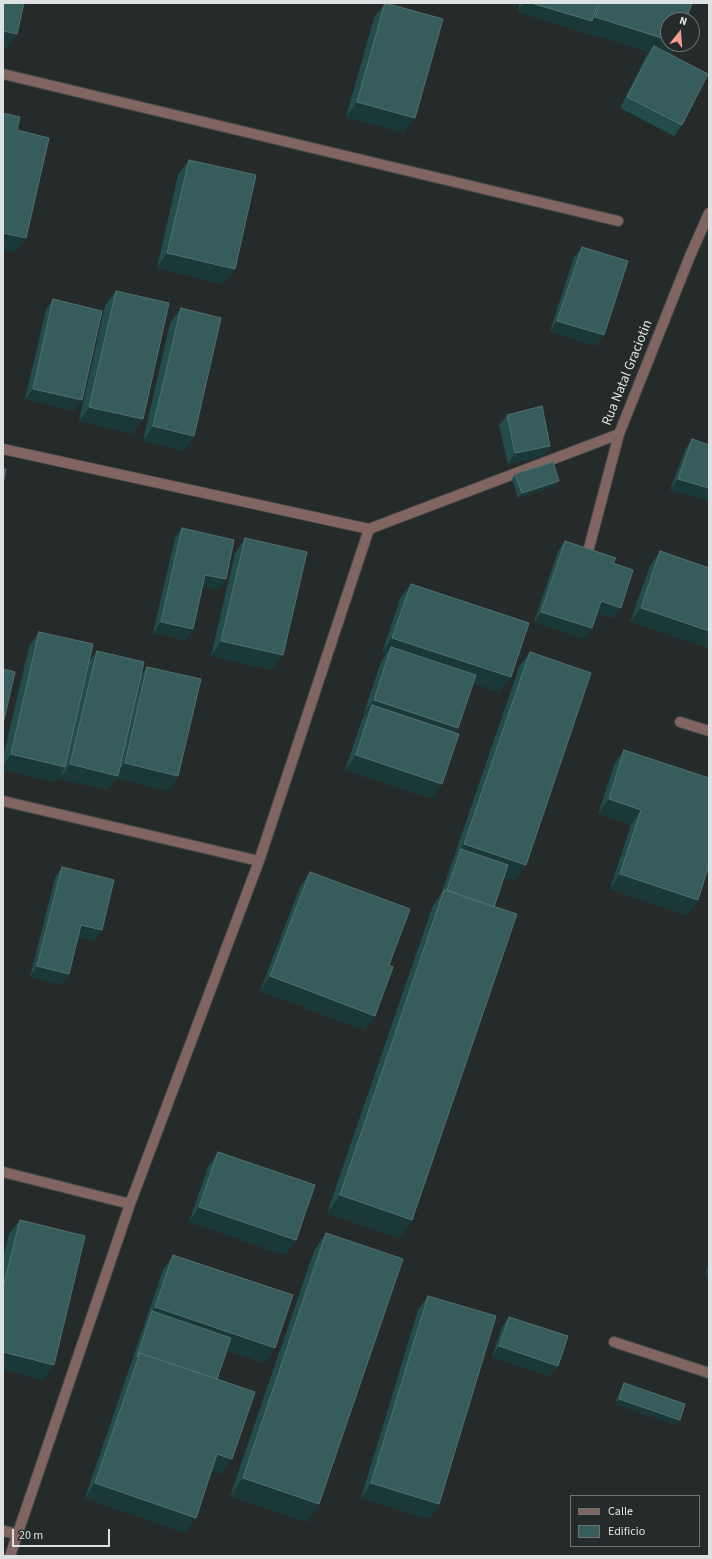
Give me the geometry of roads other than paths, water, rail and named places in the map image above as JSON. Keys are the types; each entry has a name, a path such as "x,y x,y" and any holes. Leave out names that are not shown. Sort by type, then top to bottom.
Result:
{"street":[{"path":"3,74 618,221"},
{"name":"Rua Natal Graciotin","path":"589,548 619,434 690,256 709,213"},
{"path":"3,449 369,530 619,434"},
{"path":"10,1556 130,1204 259,861 369,530"},
{"path":"680,722 709,731"},
{"path":"3,801 259,861"},
{"path":"3,1172 130,1204"},
{"path":"614,1342 709,1373"},
{"path":"3,1531 18,1534"}]}
